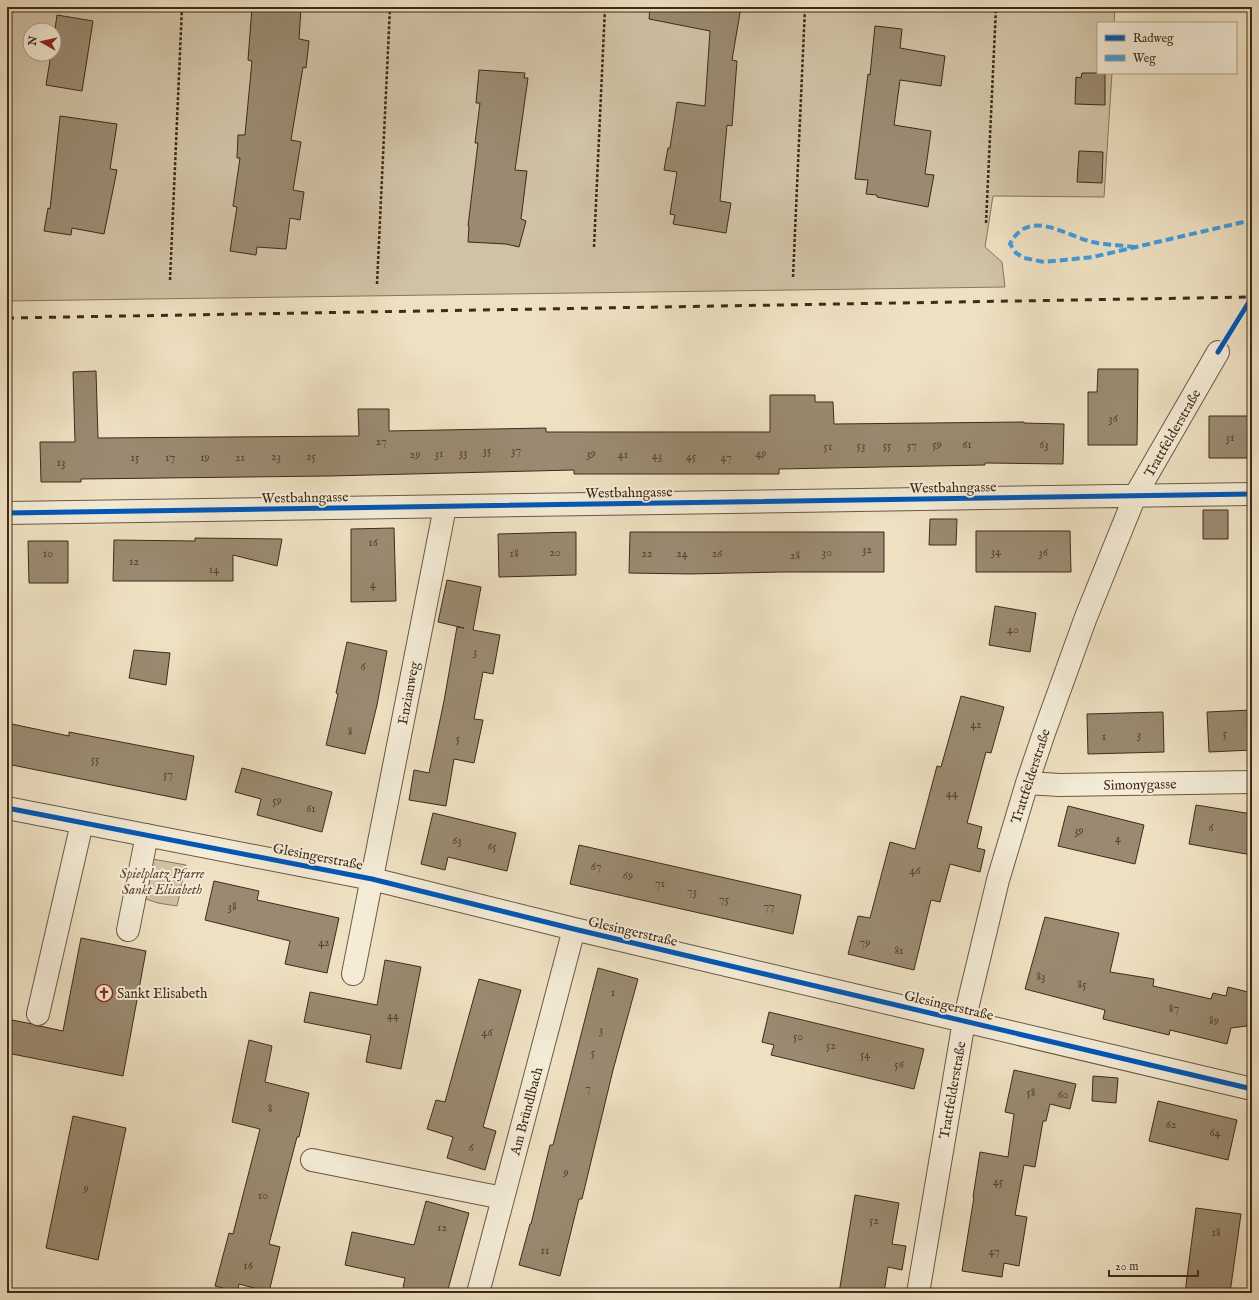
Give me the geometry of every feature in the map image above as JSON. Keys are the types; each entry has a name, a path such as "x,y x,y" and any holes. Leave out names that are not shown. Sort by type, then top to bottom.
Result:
{"street":[{"name":"Trattfelderstraße","path":"918,1293 964,1021 998,880 1027,783 1086,617 1135,496 1218,352"},
{"name":"Westbahngasse","path":"7,513 1252,494"},
{"name":"Enzianweg","path":"353,974 445,507"},
{"name":"Simonygasse","path":"1027,783 1060,785 1252,782"},
{"name":"Glesingerstraße","path":"7,808 372,879 574,930 1252,1089"},
{"path":"38,1014 82,823"},
{"path":"128,930 147,835"},
{"name":"Am Bründlbach","path":"478,1293 574,930"},
{"path":"312,1160 503,1198"}],"path":[{"path":"170,280 182,7"},
{"path":"377,284 390,7"},
{"path":"594,247 605,7"},
{"path":"793,277 805,7"},
{"path":"986,223 996,7"}],"green space":[{"path":"7,7 1115,7 1114,22 1097,22 1097,74 1112,74 1104,197 993,196 985,247 1002,262 1005,287 7,301"},
{"name":"Spielplatz Pfarre Sankt Elisabeth","path":"141,857 186,865 177,906 158,903 146,899 142,883"}],"building":[{"path":"252,7 301,7 299,39 309,41 306,68 303,67 291,140 301,142 293,190 304,192 300,220 290,218 286,249 257,247 256,255 230,251 237,207 233,206 240,158 237,158 238,135 245,135 252,61 248,60"},
{"path":"650,7 741,7 732,60 737,61 732,126 727,125 720,201 731,203 726,233 673,224 675,215 670,214 677,172 664,170 668,148 670,148 677,102 705,106 710,31 649,19"},
{"path":"57,15 93,21 82,91 46,85 50,62 62,62 62,22 56,22"},
{"path":"875,26 902,29 900,48 945,56 941,86 900,80 894,125 931,131 925,174 934,175 928,207 877,197 877,195 866,194 868,180 855,179 868,74 870,75"},
{"path":"479,70 525,73 524,78 528,78 515,170 527,171 521,219 526,221 519,247 506,244 468,242 468,226 478,143 475,143 480,103 476,103"},
{"path":"1082,73 1105,74 1105,105 1075,104 1076,77 1081,78"},
{"path":"60,116 117,124 110,169 117,170 104,234 72,228 71,235 44,231 48,208 50,209"},
{"path":"1079,151 1103,152 1102,183 1077,182"},
{"path":"1098,369 1138,369 1137,445 1088,445 1088,392 1097,392"},
{"path":"96,371 98,438 359,436 358,409 389,409 389,431 546,428 546,432 770,432 770,395 815,395 815,402 833,402 834,424 1024,422 1064,424 1063,464 985,463 985,465 779,469 779,474 574,474 574,470 329,476 81,479 81,482 41,482 40,442 75,442 73,372"},
{"path":"1209,416 1250,416 1251,458 1209,458"},
{"path":"1203,510 1228,510 1228,539 1203,539"},
{"path":"930,519 957,519 956,545 929,545"},
{"path":"394,528 396,601 351,602 351,529"},
{"path":"976,531 1070,531 1071,572 976,572"},
{"path":"576,532 576,575 499,577 498,534"},
{"path":"630,532 884,532 884,572 690,574 629,573"},
{"path":"195,538 282,539 277,566 233,555 233,581 113,581 114,540 195,541"},
{"path":"28,541 68,541 68,583 29,583"},
{"path":"447,580 481,587 473,630 500,635 493,674 483,672 474,719 483,720 474,763 454,759 446,806 409,800 414,770 429,773 457,627 464,628 438,622"},
{"path":"995,606 1036,613 1030,652 989,645"},
{"path":"347,642 387,651 377,705 365,754 326,745 338,694 336,693"},
{"path":"134,650 170,653 166,685 129,678"},
{"path":"961,696 1004,707 991,753 986,752 967,823 982,827 977,848 985,850 980,872 950,864 940,902 931,900 914,970 848,954 858,916 870,918 890,842 915,849 937,766 941,767"},
{"path":"1252,710 1252,750 1209,752 1207,712"},
{"path":"1163,712 1164,752 1088,754 1087,714"},
{"path":"7,723 69,736 69,732 194,756 186,800 7,764"},
{"path":"242,768 332,792 322,832 257,815 261,799 235,792"},
{"path":"1196,805 1252,814 1252,855 1189,844"},
{"path":"1068,806 1144,825 1135,864 1058,846"},
{"path":"433,813 516,833 507,871 448,857 445,870 421,864"},
{"path":"579,845 801,895 793,934 570,884"},
{"path":"214,881 259,891 257,900 339,918 327,973 285,964 290,941 205,920"},
{"path":"1045,917 1119,933 1110,972 1154,979 1153,986 1211,999 1213,993 1226,996 1228,987 1252,993 1252,1004 1247,1026 1231,1028 1227,1044 1170,1030 1169,1035 1103,1019 1105,1010 1025,989"},
{"name":"Sankt Elisabeth","path":"81,938 146,951 123,1076 7,1053 7,1019 63,1031"},
{"path":"385,960 421,967 401,1069 366,1062 371,1035 304,1022 310,992 377,1005"},
{"path":"598,968 638,979 613,1070 582,1199 579,1199 560,1276 519,1265 531,1224 550,1145 553,1145"},
{"path":"479,979 521,990 483,1127 496,1131 485,1170 447,1158 453,1137 427,1129 436,1100 445,1102"},
{"path":"769,1012 924,1049 914,1089 771,1055 774,1045 762,1042"},
{"path":"249,1040 272,1046 265,1082 309,1093 299,1137 297,1137 269,1244 280,1247 269,1292 239,1284 237,1292 215,1286 229,1233 233,1234 260,1129 232,1122"},
{"path":"1014,1070 1076,1084 1070,1109 1050,1104 1046,1121 1043,1121 1035,1167 1024,1165 1015,1215 1027,1217 1019,1266 1004,1263 1002,1277 962,1271 980,1152 1008,1157 1014,1114 1005,1112"},
{"path":"1093,1076 1118,1078 1116,1103 1092,1101"},
{"path":"1158,1101 1237,1120 1228,1160 1149,1141"},
{"path":"73,1116 126,1128 98,1260 46,1248"},
{"path":"855,1195 899,1203 892,1244 906,1246 902,1270 888,1267 884,1293 839,1293"},
{"path":"426,1201 469,1213 447,1293 402,1293 405,1278 345,1265 352,1232 414,1245"},
{"path":"1196,1208 1241,1214 1230,1293 1185,1293"}],"railway":[{"path":"7,318 1252,297"}],"marked path":[{"path":"1135,247 1094,242 1046,226 1026,228 1017,233 1010,244 1016,253 1024,258 1044,262 1093,257 1252,220"}],"cycle path":[{"path":"1218,352 1252,297"},
{"path":"7,513 1252,494"},
{"path":"7,808 372,879 574,929 1252,1089"}],"place":[{"name":"Sankt Elisabeth","path":"104,993"}]}
